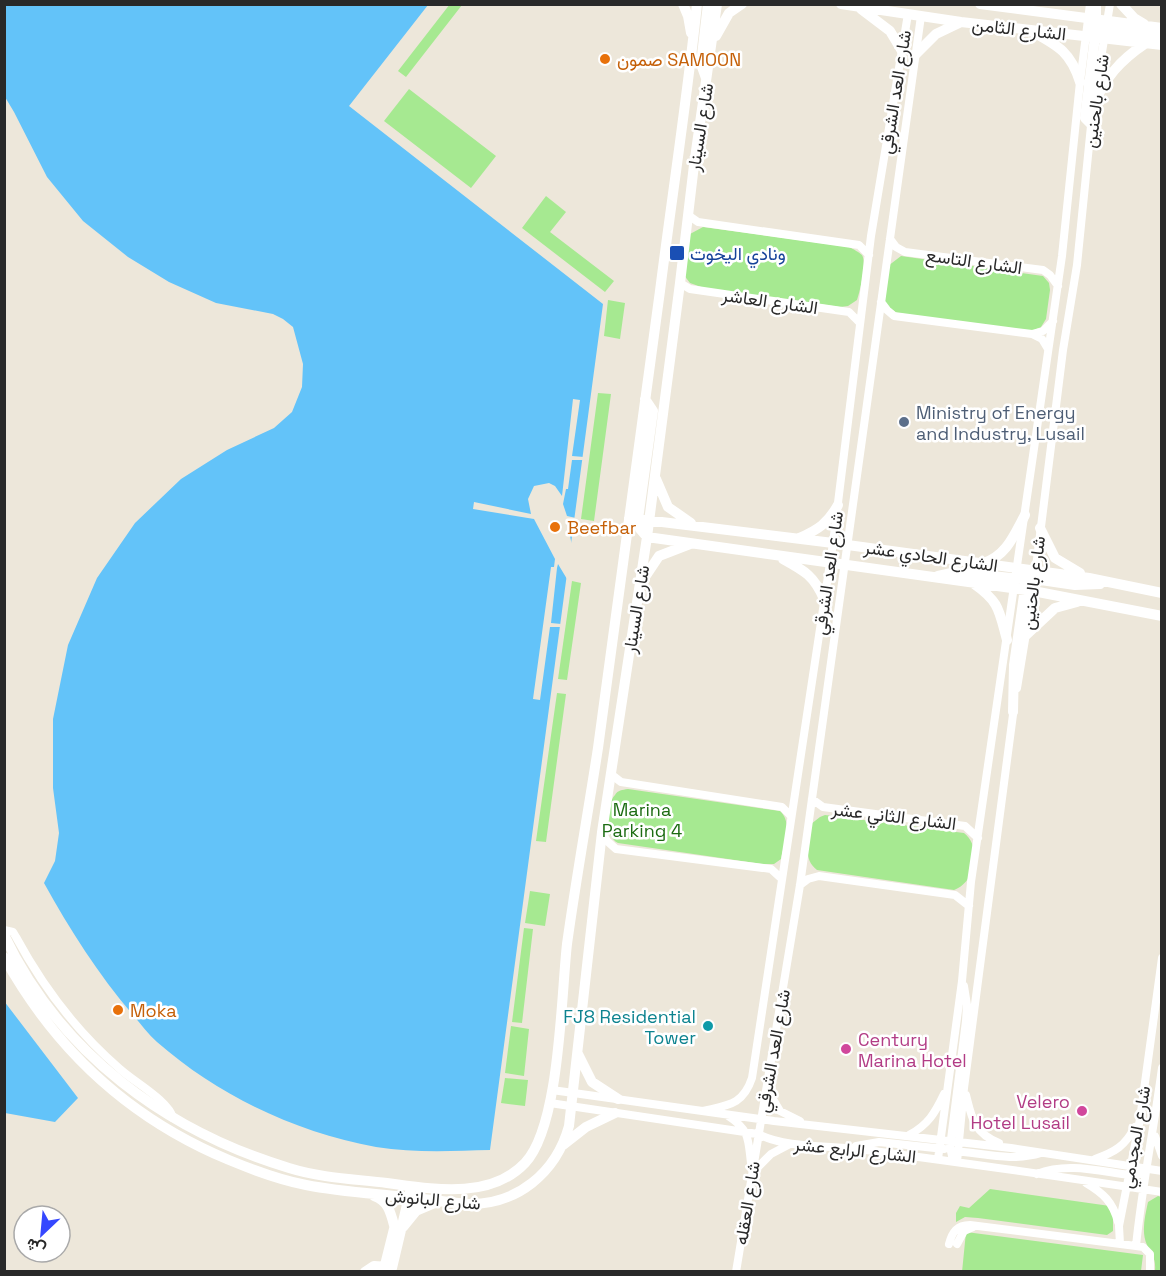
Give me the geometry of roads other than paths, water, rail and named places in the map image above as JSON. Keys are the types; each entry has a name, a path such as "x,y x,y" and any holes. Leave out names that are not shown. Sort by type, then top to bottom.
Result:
{"street":[{"path":"683,4 694,39"},
{"name":"شارع السينار","path":"550,1103 567,944 597,751 639,519 653,411 645,399 697,4"},
{"path":"707,81 701,64 708,4"},
{"name":"شارع السينار","path":"639,519 655,476 717,4"},
{"path":"712,44 729,13 742,4"},
{"name":"الشارع الثامن","path":"841,4 922,10 961,22 1028,29 1147,26 1161,28"},
{"name":"الشارع الثامن","path":"980,4 1065,15 1096,28 1146,43 1161,45"},
{"path":"1065,15 1075,4"},
{"name":"شارع بالحنين","path":"951,1145 948,1085 963,981 971,882 1007,640 1040,528 1077,265 1093,106 1096,28 1090,4"},
{"path":"1091,124 1085,118 1096,28 1096,4"},
{"name":"شارع بالحنين","path":"951,1145 964,1088 1013,712 1026,635 1025,515 1062,256 1080,82 1096,28 1110,4"},
{"path":"1122,4 1134,18 1147,26"},
{"path":"858,7 890,31 902,51"},
{"name":"شارع العد الشرقي","path":"703,1110 734,1103 744,1095 752,1078 833,543 861,304 909,9"},
{"name":"شارع العد الشرقي","path":"758,1134 756,1118 763,1108 767,1089 800,885 922,10"},
{"path":"996,26 1007,20 1096,28 1161,37"},
{"path":"916,54 936,34 961,22"},
{"path":"1028,29 1068,55 1080,82"},
{"path":"1093,106 1113,71 1146,43"},
{"path":"688,215 699,222 859,245 869,255"},
{"path":"686,230 699,222"},
{"path":"859,245 871,236"},
{"name":"الشارع التاسع","path":"890,239 904,252"},
{"name":"الشارع التاسع","path":"887,263 895,255 904,252 1043,270 1058,286"},
{"name":"الشارع التاسع","path":"1043,270 1053,266 1062,256"},
{"name":"الشارع العاشر","path":"680,283 690,289 849,312"},
{"path":"678,297 690,289"},
{"path":"881,301 886,310 894,316 1032,334 1042,339 1048,349"},
{"path":"859,322 849,312 861,304"},
{"path":"878,327 894,316"},
{"path":"1032,334 1043,331 1053,321"},
{"path":"655,476 668,507 697,526"},
{"path":"798,538 824,526 838,505"},
{"path":"982,564 1004,552 1025,515"},
{"path":"639,519 640,529 647,537"},
{"name":"الشارع الحادي عشر","path":"639,519 847,544 982,564 1025,581 1085,600 1161,616"},
{"path":"1040,528 1055,558 1089,578"},
{"name":"شارع السينار","path":"572,1106 598,861 610,790 616,779 639,585 647,537"},
{"name":"الشارع الحادي عشر","path":"647,537 971,582 1089,578 1161,592"},
{"path":"639,585 659,556 693,543"},
{"path":"775,555 811,576 818,584 824,599"},
{"path":"935,578 945,573 956,572 1075,585 1112,582"},
{"path":"1013,712 1014,665 1025,581"},
{"path":"971,582 991,597 1007,640"},
{"path":"1026,635 1055,608 1085,600"},
{"path":"616,779 782,807 791,816"},
{"path":"782,807 794,798"},
{"name":"الشارع الثاني عشر","path":"812,799 823,807 965,826 978,838"},
{"name":"الشارع الثاني عشر","path":"810,815 823,807"},
{"name":"الشارع الثاني عشر","path":"965,826 982,813"},
{"path":"602,832 607,841 616,849"},
{"path":"598,861 616,849 771,869 782,879"},
{"path":"771,869 784,859"},
{"path":"803,861 819,876"},
{"path":"800,885 808,879 819,876 955,896 969,906"},
{"path":"955,896 971,882"},
{"path":"4,930 13,932 39,977 73,1023 119,1068 168,1108 173,1119 168,1130"},
{"name":"شارع البانوش","path":"4,935 33,985 80,1044 123,1084 173,1119 211,1138 281,1165 309,1173 406,1191 440,1202 492,1203 512,1196 542,1174 554,1160 569,1126 572,1106"},
{"name":"شارع البانوش","path":"4,957 44,1017 83,1064 129,1105 203,1149 278,1178 307,1186 362,1192 447,1189 491,1184 511,1174 529,1159 544,1127 550,1103"},
{"name":"شارع المجدمي","path":"1120,1244 1119,1226 1140,1119 1161,958"},
{"path":"957,1162 951,1145 968,1005 963,981"},
{"path":"578,1053 592,1082 618,1099"},
{"name":"شارع المجدمي","path":"1136,1246 1161,1068"},
{"path":"908,1135 933,1118 948,1085"},
{"path":"964,1088 971,1116 978,1129 990,1139 1011,1148"},
{"path":"767,1089 780,1111 812,1125"},
{"name":"الشارع الرابع عشر","path":"552,1090 756,1118 908,1135 951,1145 1043,1152 1092,1160 1131,1170 1161,1171"},
{"name":"الشارع الرابع عشر","path":"550,1103 758,1134 770,1140 938,1159 1161,1192"},
{"path":"562,1145 586,1127 615,1113"},
{"path":"726,1114 741,1124 746,1132 753,1173"},
{"path":"706,1126 741,1124 756,1118"},
{"path":"1092,1160 1120,1148 1140,1119"},
{"path":"1154,1128 1156,1143 1161,1155"},
{"name":"شارع العقله","path":"736,1272 758,1134"},
{"path":"852,1148 879,1142 940,1149 951,1145 1013,1158 1024,1158 1043,1152"},
{"path":"753,1173 771,1154 791,1143"},
{"path":"938,1159 951,1145"},
{"path":"938,1159 940,1149"},
{"path":"253,1169 258,1157"},
{"path":"278,1178 281,1165"},
{"path":"1036,1174 1049,1169 1066,1167 1131,1170"},
{"path":"307,1186 309,1173"},
{"path":"328,1189 331,1177"},
{"path":"1083,1181 1111,1202 1119,1226"},
{"path":"365,1272 374,1266 392,1268 406,1191"},
{"path":"362,1192 381,1198 387,1204 398,1229"},
{"path":"398,1229 416,1212 440,1202"},
{"path":"953,1244 952,1233 958,1227 970,1225 1136,1246 1143,1247 1150,1254 1150,1272"}],"water":[{"path":"5,5 428,5 349,106 603,304 490,1150 418,1151 376,1147 316,1132 259,1109 232,1095 181,1061 148,1032 96,968 44,883 55,861 59,833 53,788 53,719 68,645 97,578 135,523 181,479 227,450 274,428 292,412 302,387 303,364 293,327 283,319 273,314 216,303 169,282 128,257 83,221 47,177 5,97"},
{"path":"4,1001 78,1098 55,1122 5,1113"}],"place":[{"name":"صمون SAMOON","path":"605,59"},
{"name":"ونادي اليخوت","path":"677,253"},
{"name":"Ministry of Energy and Industry, Lusail","path":"904,422"},
{"name":"Beefbar","path":"555,527"},
{"name":"Moka","path":"118,1010"},
{"name":"FJ8 Residential Tower","path":"708,1026"},
{"name":"Century Marina Hotel","path":"846,1049"},
{"name":"Velero Hotel Lusail","path":"1082,1111"}],"park label":[{"name":"Marina Parking 4","path":"642,819"}]}
